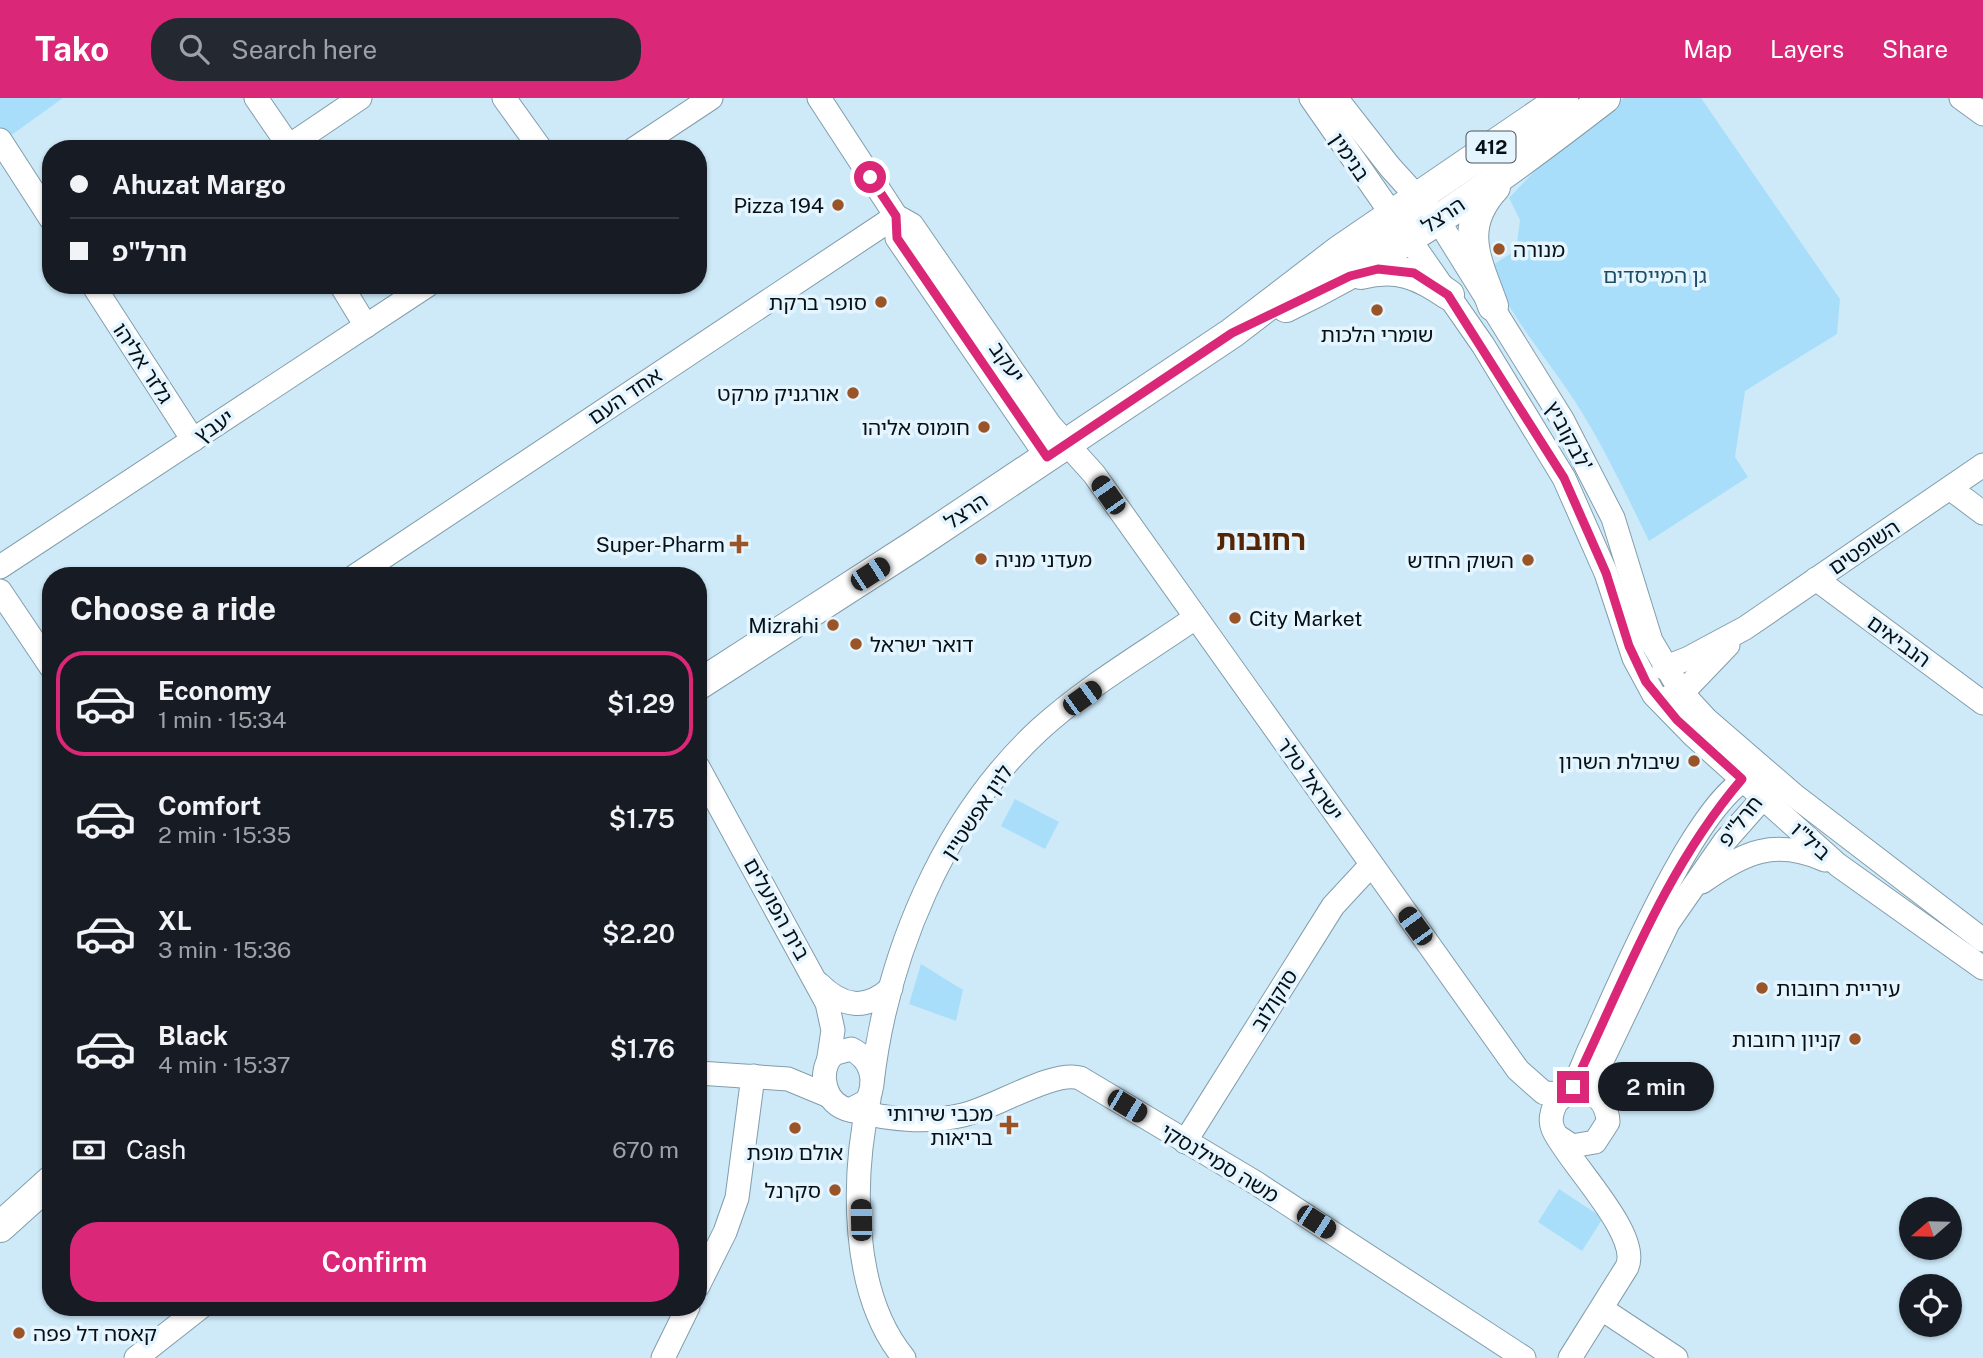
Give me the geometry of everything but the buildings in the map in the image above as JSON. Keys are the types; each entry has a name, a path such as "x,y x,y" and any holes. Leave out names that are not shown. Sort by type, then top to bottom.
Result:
{"main road":[{"name":"הרצל","path":"1232,333 1350,276 1400,227 1419,196 1563,98"},
{"name":"הרצל","path":"707,679 1232,333 1339,251 1400,227 1438,220 1605,98"},
{"path":"1493,306 1473,248 1475,219 1487,197 1526,157"},
{"path":"1350,276 1378,269 1405,271 1448,295"},
{"path":"0,1201 42,1165"},
{"path":"0,1227 42,1189"}],"street":[{"path":"256,98 285,140"},
{"path":"300,140 360,98"},
{"path":"503,98 534,140"},
{"path":"648,140 711,98"},
{"name":"יעקב","path":"819,98 896,216 912,225 1056,451"},
{"name":"בנימין","path":"1311,98 1400,227"},
{"name":"בנימין","path":"1336,98 1390,167 1419,196"},
{"path":"1961,98 1983,114"},
{"path":"0,140 42,205"},
{"name":"לבקוביץ'","path":"1419,196 1438,220 1562,419 1607,506 1623,548 1645,628 1664,668 1682,693"},
{"name":"אחד העם","path":"369,567 896,216"},
{"name":"לבקוביץ'","path":"1400,227 1448,295 1564,478 1606,573 1633,658 1654,695"},
{"name":"גלזר אליהו","path":"99,294 193,440"},
{"path":"346,294 366,326"},
{"name":"יעבץ","path":"0,567 414,294"},
{"name":"ישראל טלר","path":"1056,451 1094,474 1518,1070 1544,1093 1567,1093"},
{"name":"השופטים","path":"1664,668 1745,628 1983,465"},
{"path":"1951,489 1983,513"},
{"name":"הנביאים","path":"1816,579 1983,703"},
{"path":"0,591 42,654"},
{"name":"לוין אפשטיין","path":"904,1358 884,1328 867,1277 862,1250 854,1100 912,920 952,844 994,779 1054,718 1195,618"},
{"name":"השופטים","path":"1682,693 1745,628"},
{"path":"1654,695 1668,698 1682,693"},
{"name":"ביל\"ו","path":"1682,693 1707,720 1852,843 1983,940"},
{"name":"ביל\"ו","path":"1654,695 1677,720 1838,865 1983,968"},
{"name":"חרל\"פ","path":"1567,1093 1664,890 1708,819 1742,779 1768,773 1763,798 1725,841 1681,902 1606,1048 1597,1078 1600,1099"},
{"name":"בית הפועלים","path":"707,783 817,982 832,1022 824,1078 854,1100"},
{"path":"1681,902 1722,868 1763,850 1796,849 1838,865"},
{"name":"סוקולוב","path":"1185,1142 1333,906 1371,865"},
{"path":"817,982 836,999 854,1005 872,1002 891,988"},
{"path":"707,1073 789,1079 812,1073 841,1049 856,1051 870,1068 854,1100"},
{"path":"707,1268 725,1232 737,1198 754,1076"},
{"name":"משה סמילנסקי","path":"789,1079 904,1120 952,1117 985,1109 1055,1078 1071,1076 1084,1080 1256,1183 1524,1358"},
{"path":"1570,1358 1627,1267 1630,1254 1599,1194 1553,1128 1552,1111 1567,1093 1588,1091 1600,1099 1608,1118 1591,1157 1599,1194"},
{"path":"1557,1136 1564,1142 1580,1147 1601,1137"},
{"path":"1602,1309 1676,1358"},
{"path":"136,1358 187,1316"},
{"path":"663,1358 684,1316"}],"green space":[{"path":"0,98 63,98 6,139 0,129"},
{"name":"גן המייסדים","path":"1624,98 1701,98 1840,299 1837,334 1745,391 1735,457 1748,477 1649,541 1586,420 1518,321 1490,267 1516,250 1520,220 1509,198 1545,160"},
{"path":"1015,799 1059,822 1045,849 1001,826"},
{"path":"921,964 963,990 956,1021 909,1004"},
{"path":"1559,1189 1603,1218 1582,1251 1538,1222"}],"place":[{"name":"Pizza 194","path":"838,205"},
{"name":"מנורה","path":"1499,249"},
{"name":"סופר ברקת","path":"881,302"},
{"name":"שומרי הלכות","path":"1377,310"},
{"name":"אורגניק מרקט","path":"853,393"},
{"name":"חומוס אליהו","path":"984,427"},
{"name":"Super-Pharm","path":"739,544"},
{"name":"מעדני מניה","path":"981,559"},
{"name":"השוק החדש","path":"1528,560"},
{"name":"City Market","path":"1235,618"},
{"name":"Mizrahi","path":"833,625"},
{"name":"דואר ישראל","path":"856,644"},
{"name":"שיבולת השרון","path":"1694,761"},
{"name":"עיריית רחובות","path":"1762,988"},
{"name":"קניון רחובות","path":"1855,1039"},
{"name":"מכבי שירותי בריאות","path":"1009,1125"},
{"name":"אולם מופת","path":"795,1128"},
{"name":"סקרנל","path":"835,1190"},
{"name":"קאסה דל פפה","path":"19,1333"}],"district":[{"name":"רחובות","path":"1261,539"}],"route":[{"path":"870,177 896,216 897,238 1047,457 1232,333 1350,276 1378,269 1395,269 1414,273 1448,295 1483,345 1564,478 1606,573 1633,658 1646,682 1677,720 1742,779 1708,819 1670,881 1573,1087"}]}
